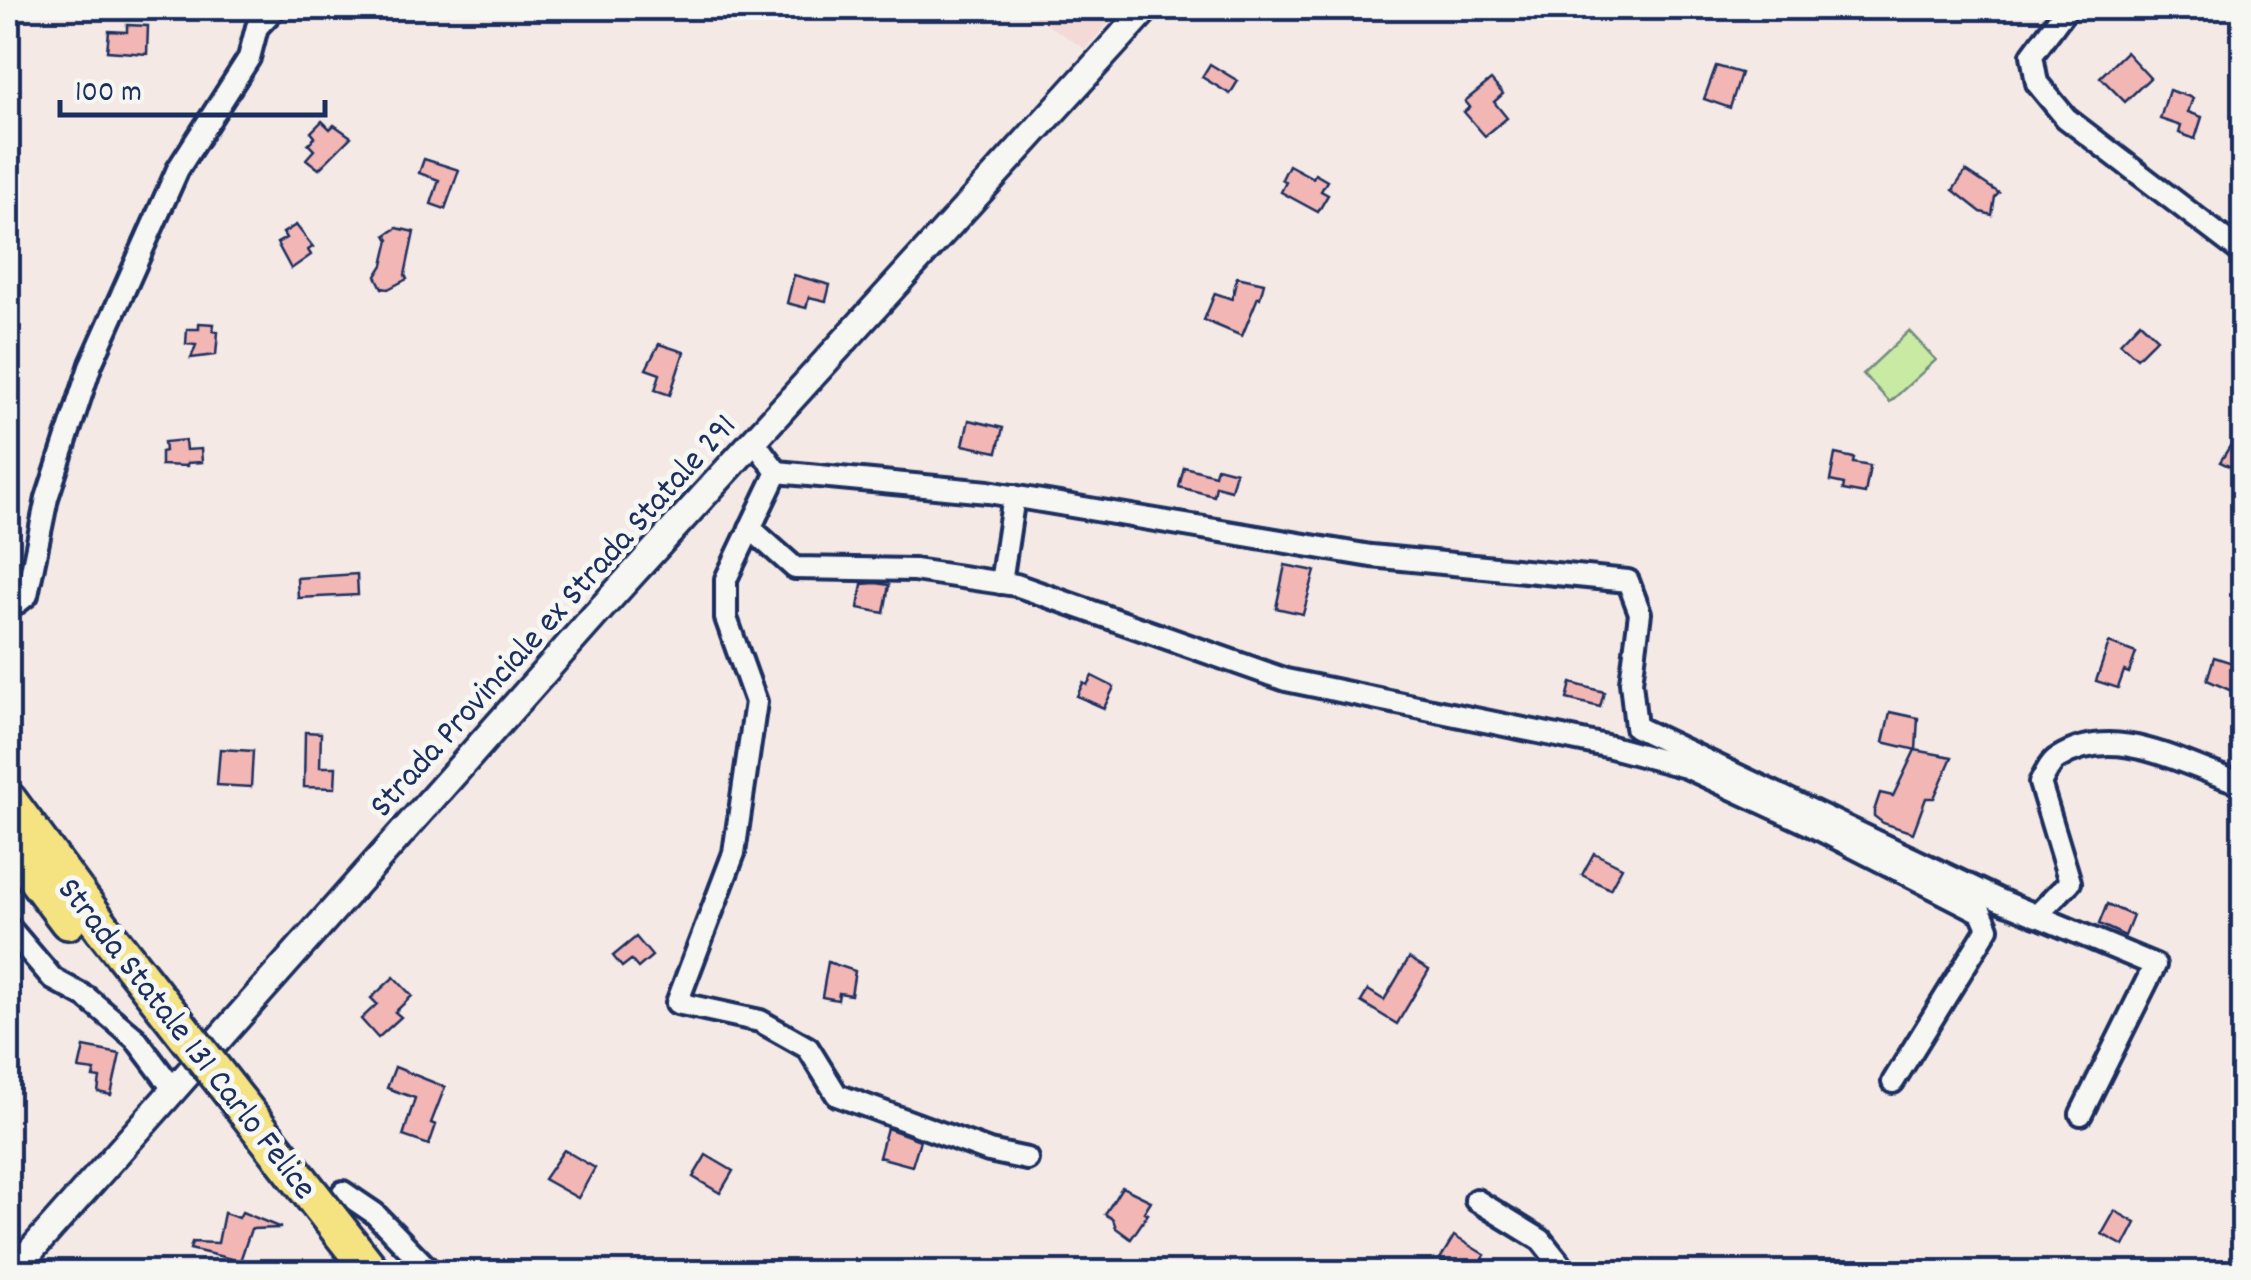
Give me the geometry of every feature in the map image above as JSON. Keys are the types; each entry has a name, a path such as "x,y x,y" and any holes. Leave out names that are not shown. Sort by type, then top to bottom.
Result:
{"highway":[{"name":"Strada Statale 131 Carlo Felice","path":"8,800 95,937 343,1272"},
{"name":"Strada Statale 131 Carlo Felice","path":"8,842 95,937 372,1272"}],"street":[{"path":"8,605 27,594 47,498 98,347 178,169 249,58 257,27 275,8"},
{"name":"Strada Provinciale ex Strada Statale 291","path":"12,1272 570,644 1148,8"},
{"path":"2067,8 2032,55 2037,83 2066,118 2244,254"},
{"path":"754,441 777,472 1014,496 1371,556 1628,581 1640,612 1631,682 1636,727 2036,916 2155,966 2081,1114"},
{"path":"777,472 726,579 726,618 756,702 734,853 677,1003 760,1021 808,1048 837,1095 989,1151 1028,1159"},
{"path":"1001,582 1014,496"},
{"path":"750,528 796,568 914,570 1016,584 1286,680 1611,747 1686,767 1809,824 1981,912 1988,928 1893,1082"},
{"path":"2036,916 2070,882 2040,783 2055,759 2101,742 2129,744 2244,784"},
{"path":"8,926 53,979 86,997 135,1038 174,1090"},
{"path":"343,1192 374,1213 431,1272"},
{"path":"1476,1200 1541,1240 1561,1264 1557,1272"}],"shaded area":[{"path":"1021,8 1122,8 1085,49"}],"green space":[{"path":"1909,331 1936,360 1890,402 1863,374"}],"building":[{"path":"127,25 148,26 147,54 107,51 109,31 127,32"},
{"path":"2126,52 2150,78 2125,102 2100,77"},
{"path":"1210,64 1238,81 1230,94 1202,77"},
{"path":"1716,66 1741,73 1730,108 1704,99"},
{"path":"1491,80 1503,94 1494,102 1507,118 1485,136 1464,112 1470,107 1465,101"},
{"path":"2169,90 2193,98 2188,112 2202,117 2195,139 2179,133 2181,126 2160,119"},
{"path":"322,121 330,129 334,125 351,137 319,169 306,159 314,150 308,144 315,137 311,132"},
{"path":"424,159 459,170 445,209 431,204 439,180 419,173"},
{"path":"1289,165 1327,181 1321,191 1328,195 1318,212 1281,192"},
{"path":"1966,171 1999,193 1992,215 1981,212 1953,190"},
{"path":"296,225 313,247 308,250 311,255 291,269 277,243 286,238 283,233"},
{"path":"397,228 414,232 407,279 382,288 376,276 383,265 389,240 386,235"},
{"path":"794,275 830,285 826,301 809,297 806,308 787,303"},
{"path":"1237,277 1264,283 1242,336 1204,320 1215,293 1232,299"},
{"path":"2140,322 2157,338 2137,358 2120,343"},
{"path":"199,323 214,324 213,331 218,332 216,355 191,358 196,345 186,344 187,329 199,329"},
{"path":"659,344 684,352 670,395 655,390 660,374 646,369"},
{"path":"969,420 1003,428 997,452 963,445"},
{"path":"2244,424 2244,473 2220,462"},
{"path":"185,440 186,450 201,449 202,462 161,465 164,442"},
{"path":"1835,454 1870,466 1865,494 1843,490 1844,484 1830,481"},
{"path":"1184,467 1215,475 1217,467 1236,472 1231,490 1216,486 1214,496 1179,487"},
{"path":"1285,565 1315,571 1303,614 1276,608"},
{"path":"357,574 358,595 298,598 297,578"},
{"path":"862,584 889,585 884,613 858,608"},
{"path":"2109,643 2136,653 2118,688 2096,681"},
{"path":"2214,657 2242,666 2234,692 2207,680"},
{"path":"1092,676 1114,687 1104,708 1077,696"},
{"path":"1571,683 1604,692 1600,707 1567,699"},
{"path":"1890,712 1918,718 1916,750 1883,742"},
{"path":"305,732 321,733 320,767 336,767 335,788 304,787"},
{"path":"220,749 253,751 251,787 217,785"},
{"path":"1915,750 1952,757 1934,798 1926,798 1913,833 1883,823 1874,811 1880,793 1893,796"},
{"path":"1594,853 1622,867 1610,889 1582,875"},
{"path":"2107,904 2133,916 2125,936 2099,924"},
{"path":"636,937 652,956 638,968 631,960 622,967 613,956"},
{"path":"1409,958 1429,970 1397,1024 1361,1002 1368,990 1384,1000"},
{"path":"828,962 855,971 851,995 839,993 838,1000 822,997"},
{"path":"394,977 412,996 395,1012 401,1017 378,1038 361,1019 377,1004 371,998"},
{"path":"84,1047 120,1054 111,1095 98,1092 100,1078 93,1077 95,1071 79,1069"},
{"path":"395,1067 445,1087 431,1123 436,1125 429,1145 403,1136 415,1098 387,1088"},
{"path":"887,1128 920,1140 912,1166 879,1157"},
{"path":"564,1150 595,1168 578,1198 544,1179"},
{"path":"706,1155 733,1171 720,1193 693,1177"},
{"path":"1122,1187 1151,1201 1144,1212 1148,1214 1131,1239 1105,1214"},
{"path":"2115,1211 2136,1223 2124,1246 2102,1234"},
{"path":"242,1212 281,1228 251,1229 240,1261 190,1249 192,1242 218,1243 224,1213 239,1218"},
{"path":"1454,1236 1485,1255 1473,1272 1462,1272 1440,1259"}]}
